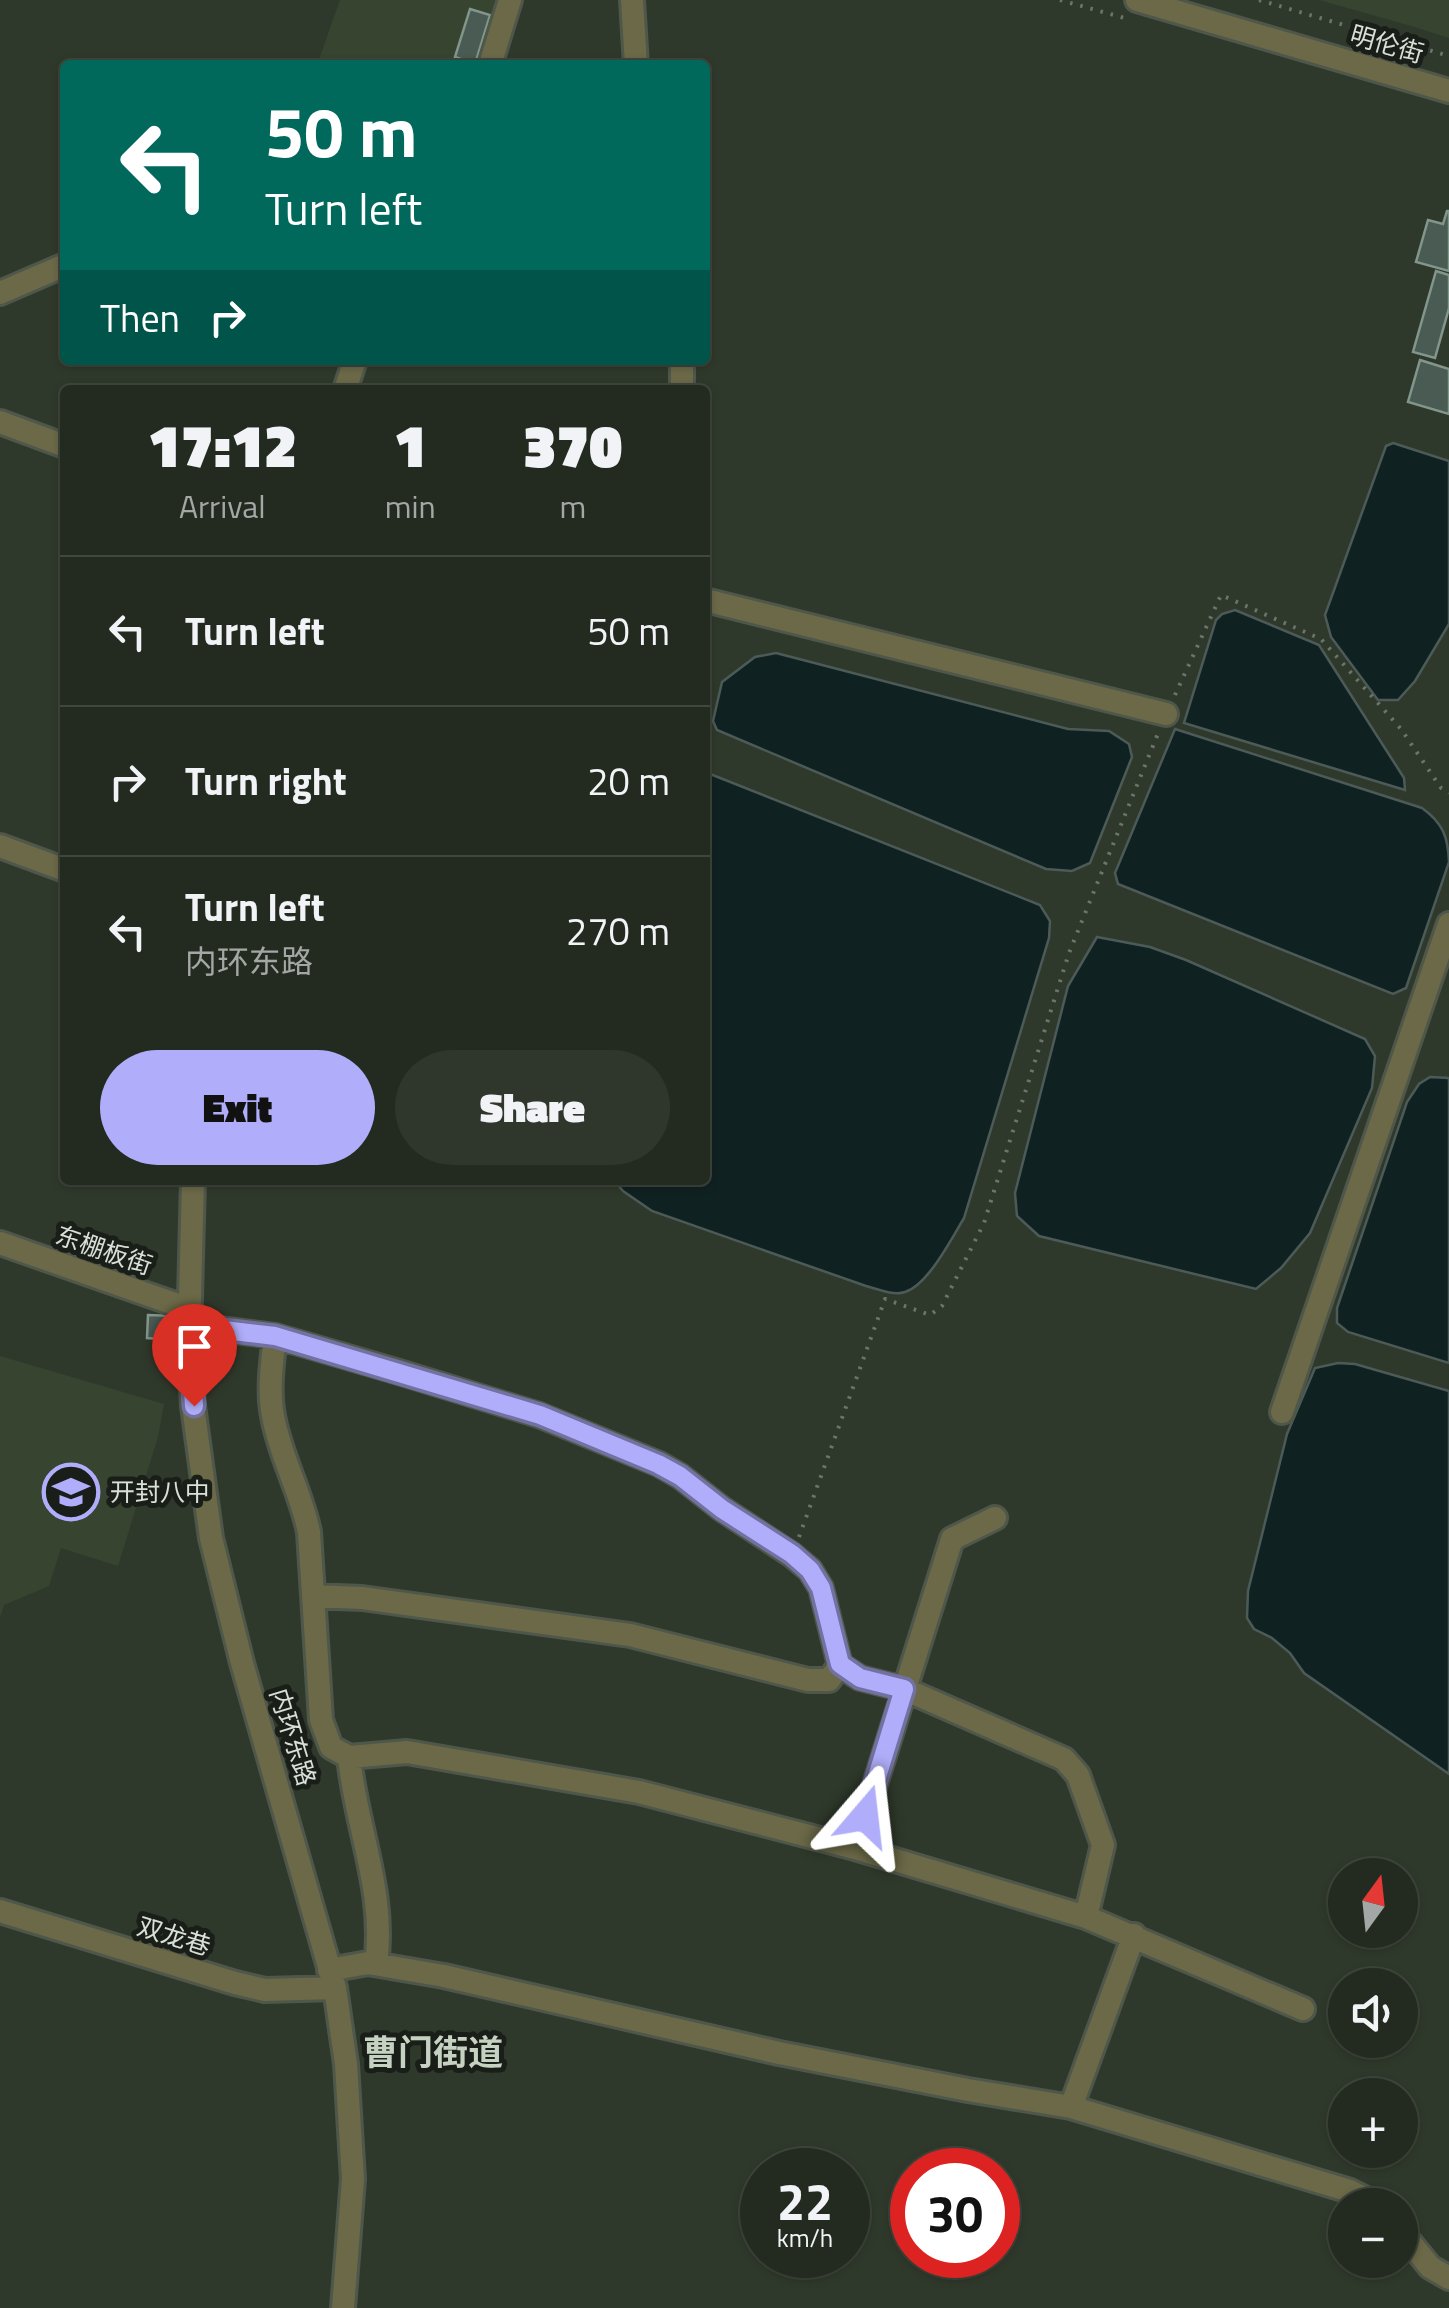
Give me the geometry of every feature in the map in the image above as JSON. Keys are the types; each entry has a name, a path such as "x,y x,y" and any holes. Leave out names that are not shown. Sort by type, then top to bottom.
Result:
{"street":[{"path":"492,60 510,0"},
{"path":"632,0 636,60"},
{"name":"明伦街","path":"1136,0 1449,91"},
{"name":"明伦街","path":"1190,0 1449,75"},
{"path":"0,293 60,267"},
{"path":"0,422 60,444"},
{"path":"710,601 1166,714"},
{"path":"0,846 60,868"},
{"path":"1282,1412 1449,924"},
{"name":"内环东路","path":"193,1185 189,1318 194,1406 211,1538 242,1663 332,1979 353,2146 342,2308"},
{"name":"东棚板街","path":"0,1242 189,1318 275,1336 540,1415 680,1476 810,1570 821,1588 840,1664"},
{"path":"275,1336 270,1397 309,1532 320,1720 330,1747 350,1757 407,1752 639,1792 856,1848 1086,1917 1303,2009"},
{"path":"856,1848 952,1539 995,1518"},
{"path":"313,1596 362,1598 630,1635 808,1680 830,1680 840,1664 860,1678 904,1689 1048,1750 1064,1758 1078,1775 1103,1845 1086,1917"},
{"path":"350,1757 352,1782 373,1866 380,1934 376,1964"},
{"name":"双龙巷","path":"0,1911 265,1990 332,1979 376,1964 444,1976 779,2053 1071,2107 1340,2188"},
{"path":"1071,2107 1134,1935"},
{"path":"1418,2253 1430,2268 1449,2278"}],"path":[{"path":"1258,0 1449,56"},
{"path":"792,1554 885,1299 930,1314 942,1306 984,1223 1069,953 1166,714 1221,595 1321,639 1401,729 1441,788 1449,793"}],"shaded area":[{"path":"340,0 498,0 479,60 319,60"},
{"path":"1319,0 1449,0 1449,38 1415,27"},
{"path":"1393,443 1449,461 1449,624 1415,681 1398,700 1378,700 1331,637 1325,615 1386,446"},
{"path":"1235,610 1319,645 1404,778 1405,790 1184,723 1216,620"},
{"path":"776,653 1068,729 1109,731 1129,744 1132,757 1090,863 1072,871 1046,869 717,730 713,721 722,682 755,657"},
{"path":"1175,729 1422,808 1435,819 1446,838 1449,862 1406,988 1393,994 1118,884 1115,873"},
{"path":"710,774 1040,905 1050,921 1049,938 964,1218 931,1271 914,1288 891,1293 866,1286 652,1211 618,1185 710,1185"},
{"path":"1097,937 1150,947 1186,960 1365,1039 1375,1056 1372,1088 1310,1233 1281,1268 1256,1289 1039,1236 1017,1216 1015,1193 1068,986"},
{"path":"1430,1077 1449,1078 1449,1363 1348,1332 1337,1323 1337,1308 1407,1102 1419,1084"},
{"name":"开封八中","path":"0,1356 164,1404 158,1437 118,1566 61,1548 49,1586 4,1605 0,1617"},
{"path":"1355,1364 1449,1391 1449,1774 1304,1673 1290,1653 1254,1629 1247,1618 1248,1591 1287,1434 1315,1368"}],"building":[{"path":"470,9 490,15 476,60 455,57"},
{"path":"1447,211 1449,271 1416,262 1428,220 1443,224"},
{"path":"1436,271 1449,275 1449,308 1435,358 1413,352"},
{"path":"1420,360 1449,369 1449,414 1408,402"},
{"path":"148,1315 174,1316 172,1340 147,1338"}],"place":[{"name":"开封八中","path":"71,1492"}],"district":[{"name":"曹门街道","path":"433,2053"}],"route":[{"path":"194,1406 189,1326 275,1336 540,1415 680,1476 810,1570 821,1588 840,1664 860,1678 904,1689 865,1816"}]}
